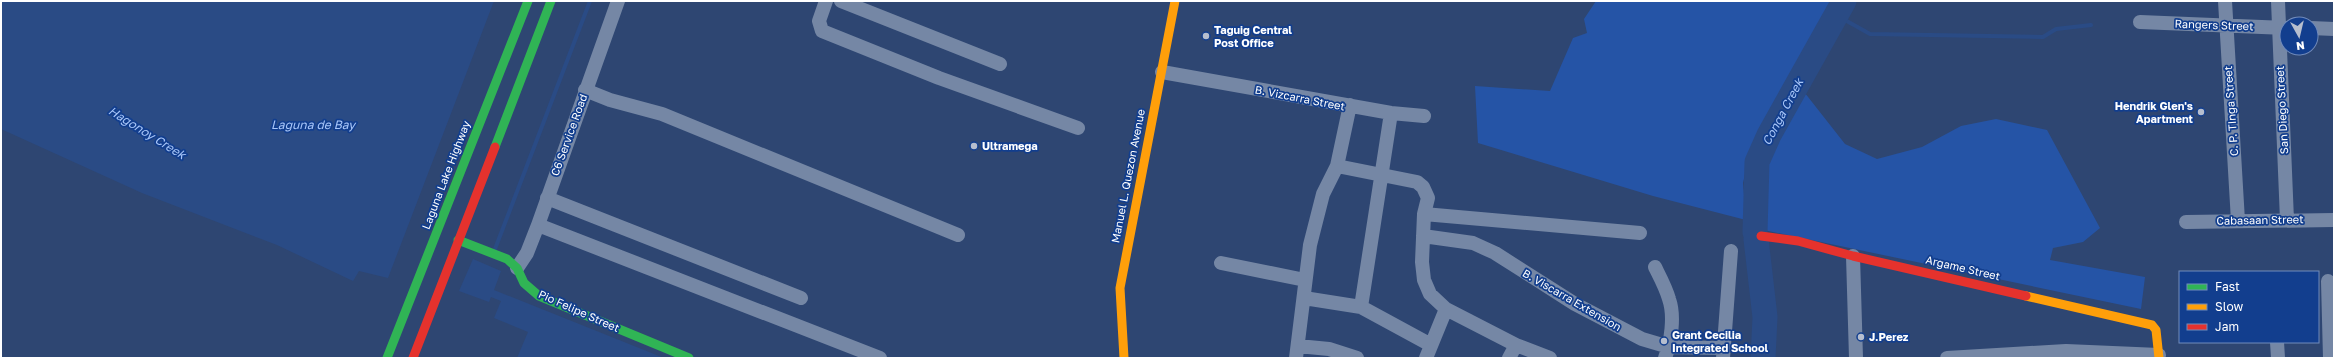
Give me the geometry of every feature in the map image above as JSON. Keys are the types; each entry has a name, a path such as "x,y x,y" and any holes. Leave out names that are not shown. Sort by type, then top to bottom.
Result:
{"main road":[{"name":"Laguna Lake Highway","path":"387,358 528,1"},
{"path":"413,358 551,1"},
{"name":"Manuel L. Quezon Avenue","path":"1124,358 1120,288 1135,202 1175,1"},
{"name":"Argame Street","path":"1761,236 1798,241 1853,256 2152,325 2156,330 2159,356"},
{"path":"458,240 476,246 512,263"},
{"name":"Pio Felipe Street","path":"512,263 524,283 539,296 689,358"}],"street":[{"name":"C6 Service Road","path":"512,263 527,253 618,1"},
{"path":"826,1 819,21 822,31 939,78 1078,128"},
{"path":"841,1 1000,64"},
{"name":"C. P. TInga Street","path":"2225,1 2238,221"},
{"name":"San Diego Street","path":"2278,1 2280,16"},
{"name":"Rangers Street","path":"2140,22 2279,28"},
{"path":"2319,28 2334,29"},
{"name":"San Diego Street","path":"2283,56 2287,220"},
{"name":"B. Vizcarra Street","path":"1162,72 1350,106 1337,166 1323,194 1310,246 1297,352"},
{"path":"585,90 610,100 662,114 958,235"},
{"path":"1350,106 1391,113 1424,116"},
{"path":"1361,307 1364,274 1383,176 1391,113"},
{"path":"1337,166 1417,182 1423,187 1428,198 1424,214 1424,280 1430,294 1446,309 1516,345 1550,358"},
{"path":"547,198 801,298"},
{"path":"1424,214 1640,233"},
{"name":"Cabasaan Street","path":"2186,222 2334,220"},
{"path":"538,225 880,358"},
{"name":"B. Viscarra Extension","path":"1423,236 1473,243 1495,253 1574,304 1667,353 1724,353"},
{"path":"1724,353 1731,251"},
{"path":"1853,256 1856,358"},
{"path":"1221,263 1305,280"},
{"path":"1655,267 1672,308 1667,353"},
{"path":"2326,281 2330,358"},
{"path":"1304,298 1361,307 1429,351 1446,309"},
{"path":"2277,343 2278,358"},
{"path":"1509,358 1516,345"},
{"path":"1297,352 1329,349 1357,358"},
{"path":"1947,358 2066,351 2159,356"}],"shaded area":[{"path":"1596,1 1836,1 1749,157 1743,183 1746,220 1653,196 1478,143 1475,86 1550,91 1573,38 1587,33 1584,19"},
{"path":"1801,88 1845,144 1877,159 1922,147 1961,126 1996,119 2047,130 2100,228 2083,242 2053,248 2050,260 2145,277 2141,309 1759,229 1760,163"}],"water":[{"name":"Laguna de Bay","path":"1,1 494,1 388,278 359,271 353,281 277,245 142,193 1,129"},
{"path":"473,259 501,271 494,290 664,358 517,358 528,332 494,318 501,301 491,297 489,302 459,291"}],"waterway":[{"path":"495,249 590,1"},
{"name":"Conga Creek","path":"1755,232 1757,162 1769,135 1844,1"},
{"path":"1836,15 1870,34 2043,37 2056,29 2091,25"},
{"name":"Conga Creek","path":"1756,239 1765,317 1763,358"}],"traffic: fast":[{"path":"387,358 528,1"},
{"path":"495,147 551,1"},
{"path":"458,240 507,259 517,268 524,283 539,296 689,358"}],"traffic: slow":[{"path":"1124,358 1120,288 1175,1"},
{"path":"2026,296 2152,325 2156,330 2159,358"}],"traffic: jam":[{"path":"413,358 495,147"},
{"path":"1761,236 1798,241 1853,256 2026,296"}],"place":[{"name":"Taguig Central Post Office","path":"1206,36"},
{"name":"Hendrik Glen's Apartment","path":"2201,112"},
{"name":"Ultramega","path":"974,146"},
{"name":"J.Perez","path":"1861,337"},
{"name":"Grant Cecilia Integrated School","path":"1664,341"}],"water label":[{"name":"Hagonoy Creek","path":"147,133"}]}
